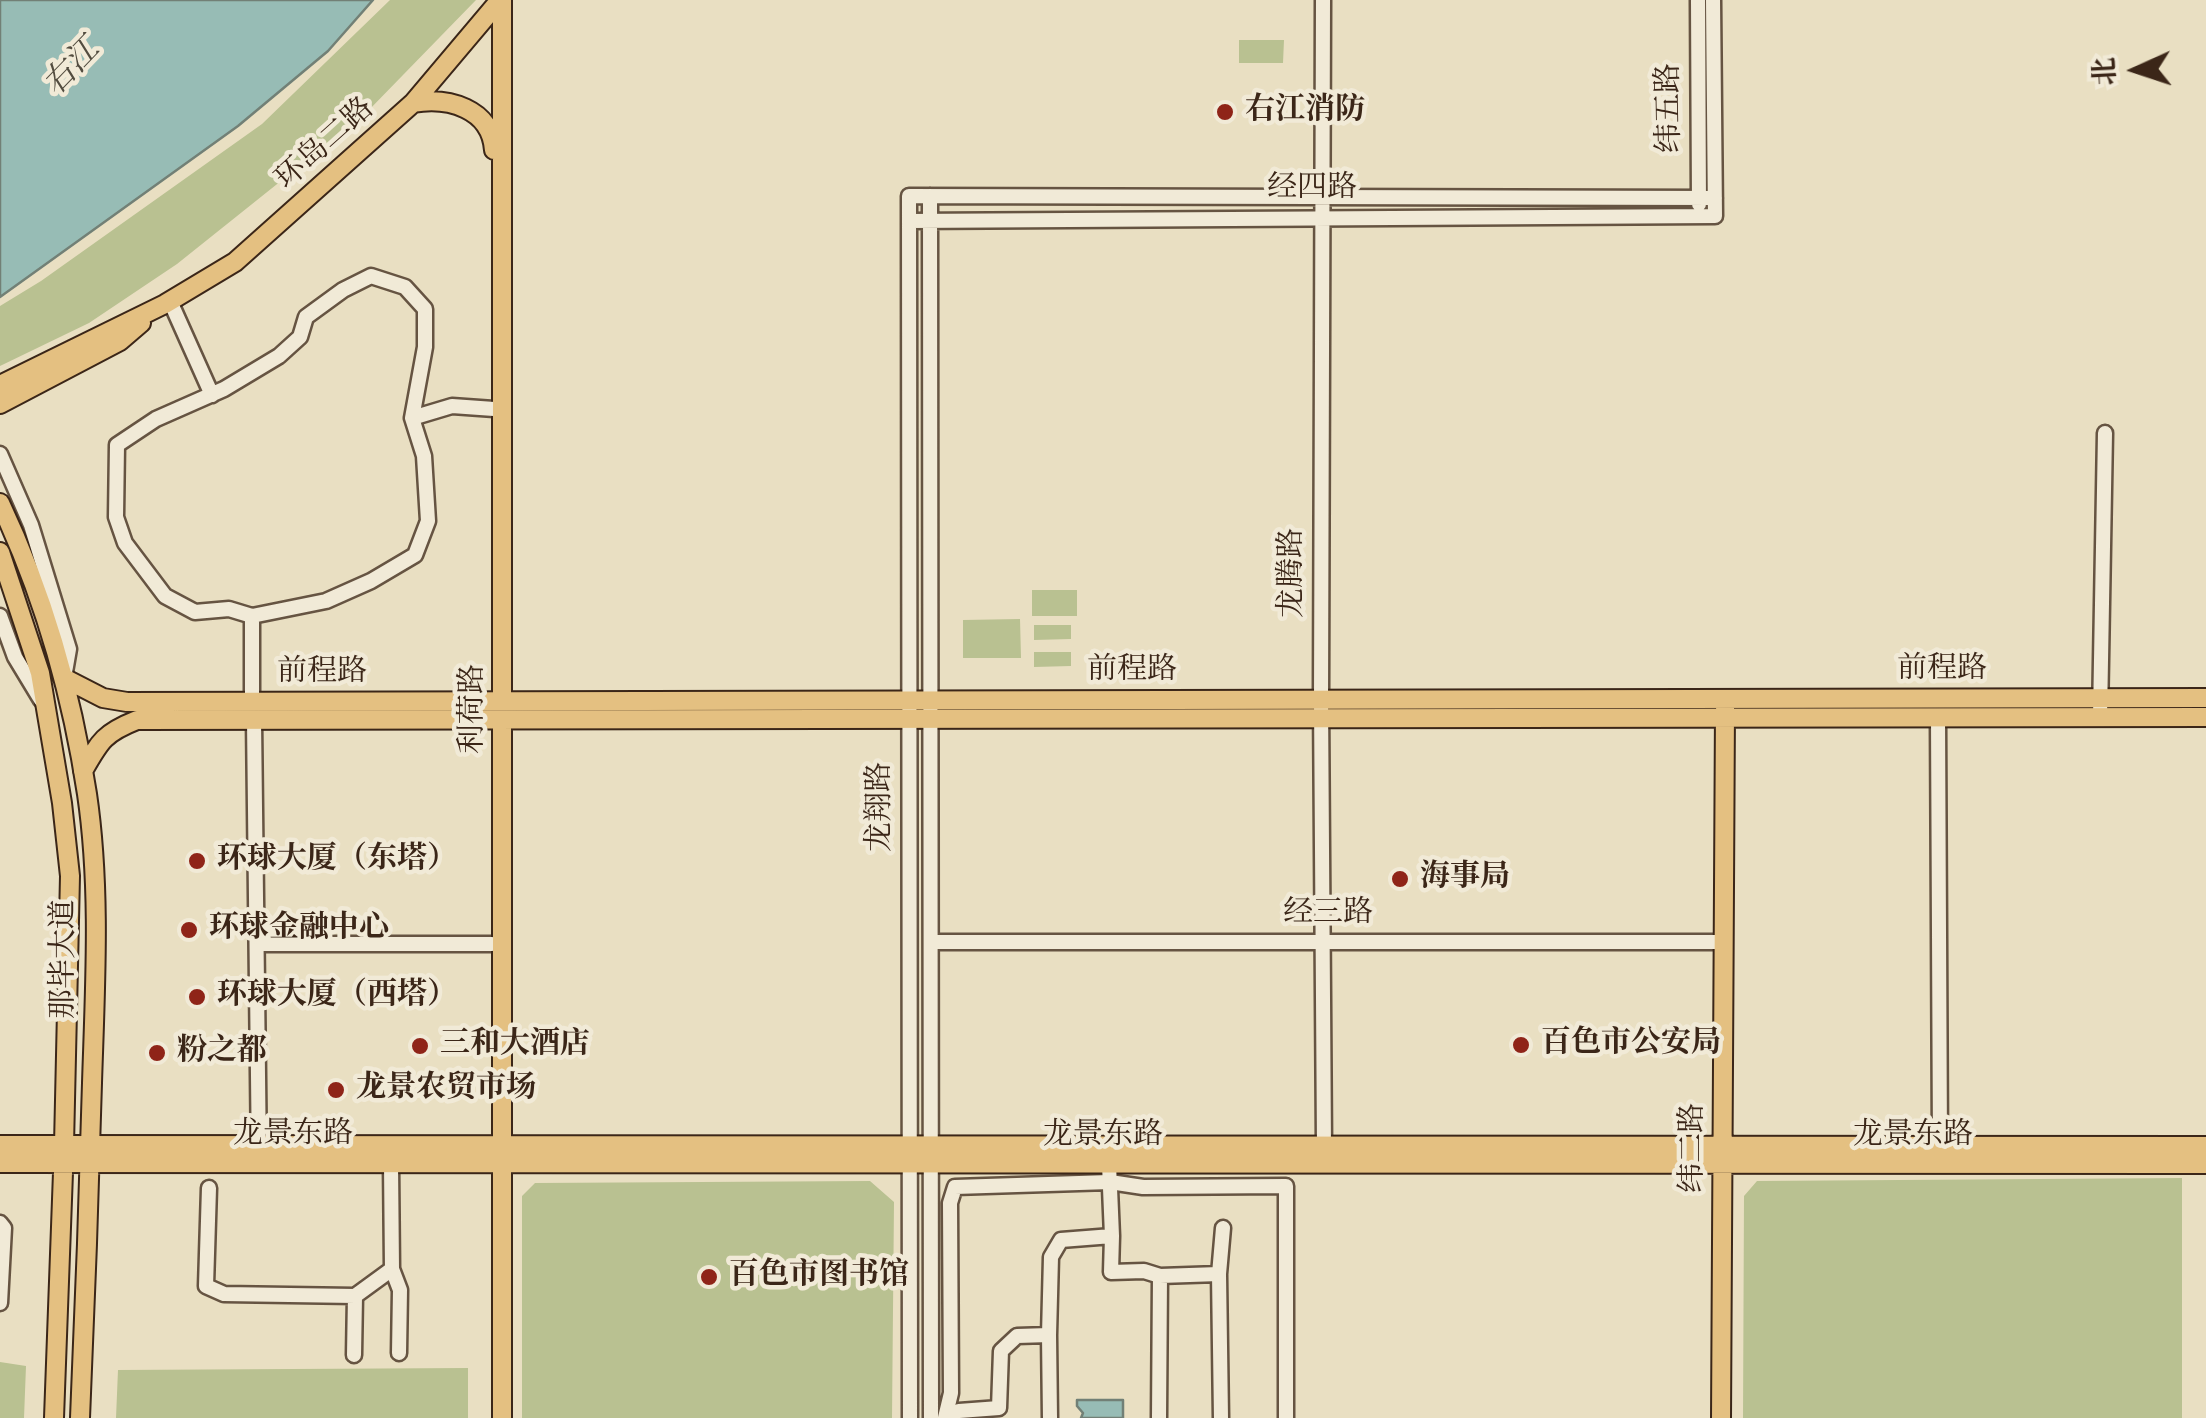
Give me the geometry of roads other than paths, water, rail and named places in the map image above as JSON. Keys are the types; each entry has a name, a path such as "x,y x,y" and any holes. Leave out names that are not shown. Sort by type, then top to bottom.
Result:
{"main road":[{"name":"环岛二路","path":"0,385 167,302 235,262 412,103 501,0"},
{"name":"利荷路","path":"491,1418 497,1155 501,0"},
{"name":"利荷路","path":"412,103 454,102 471,110 491,129 494,144 498,710 492,944 502,1418"},
{"name":"环岛二路","path":"0,404 120,341 167,302"},
{"name":"那毕大道","path":"2,508 64,678 83,771 95,910 80,1418"},
{"name":"那毕大道","path":"0,552 27,626 48,710 70,876 54,1418"},
{"name":"前程路","path":"64,678 103,698 253,711"},
{"name":"前程路","path":"1725,708 1938,718 2206,698"},
{"name":"纬二路","path":"1721,1418 1725,708"},
{"name":"前程路","path":"83,771 112,729 137,720 253,711 2100,708 2206,717"},
{"name":"龙景东路","path":"0,1145 90,1155 931,1155 1324,1146 2206,1164"},
{"name":"龙景东路","path":"931,1155 1109,1173 1940,1146 2206,1146"},
{"name":"龙景东路","path":"0,1163 64,1154"},
{"name":"龙景东路","path":"259,1155 391,1164 497,1155"}],"street":[{"name":"龙腾路","path":"1323,0 1324,1146"},
{"name":"纬五路","path":"1698,0 1707,198"},
{"name":"纬五路","path":"1707,216 1713,0"},
{"name":"经四路","path":"909,196 1707,198"},
{"name":"龙翔路","path":"909,196 910,1418"},
{"name":"龙翔路","path":"930,196 931,1418"},
{"name":"经四路","path":"910,221 1707,216"},
{"path":"370,276 405,287 424,309 425,348 412,418 424,456 428,521 415,555 371,581 326,601 252,616 230,609 195,612 165,596 132,556 116,517 117,446 156,420 212,395 279,356 300,337 306,317 370,276"},
{"path":"167,302 212,395"},
{"path":"412,418 452,406 494,409"},
{"path":"2100,708 2105,434"},
{"path":"0,454 31,525 69,649 64,678"},
{"path":"0,616 14,657 48,710"},
{"path":"252,616 259,1155"},
{"path":"1938,718 1940,1146"},
{"name":"经三路","path":"931,942 1724,942"},
{"path":"257,944 492,944"},
{"path":"391,1164 392,1269 400,1290 400,1353"},
{"path":"1109,1173 1111,1272 1144,1271 1160,1276 1219,1274"},
{"path":"948,1418 950,1203 955,1188 1109,1173 1144,1187 1286,1186 1286,1418"},
{"path":"209,1188 206,1286 224,1294 355,1296 392,1269"},
{"path":"0,1223 4,1228 0,1303"},
{"path":"1221,1418 1222,1228"},
{"path":"1050,1418 1051,1257 1061,1240 1112,1236"},
{"path":"1160,1276 1160,1418"},
{"path":"354,1355 355,1296"},
{"path":"948,1418 959,1411 999,1408 1001,1350 1017,1336 1049,1335"}],"water":[{"name":"右江","path":"0,0 373,0 328,51 238,126 0,297"},
{"path":"1077,1400 1123,1400 1123,1418 1081,1418 1083,1413"}],"place":[{"name":"右江消防","path":"1225,112"},
{"name":"环球大厦（东塔）","path":"197,861"},
{"name":"海事局","path":"1400,879"},
{"name":"环球金融中心","path":"189,930"},
{"name":"环球大厦（西塔）","path":"197,997"},
{"name":"百色市公安局","path":"1521,1045"},
{"name":"三和大酒店","path":"420,1046"},
{"name":"粉之都","path":"157,1053"},
{"name":"龙景农贸市场","path":"336,1090"},
{"name":"百色市图书馆","path":"709,1277"}]}
